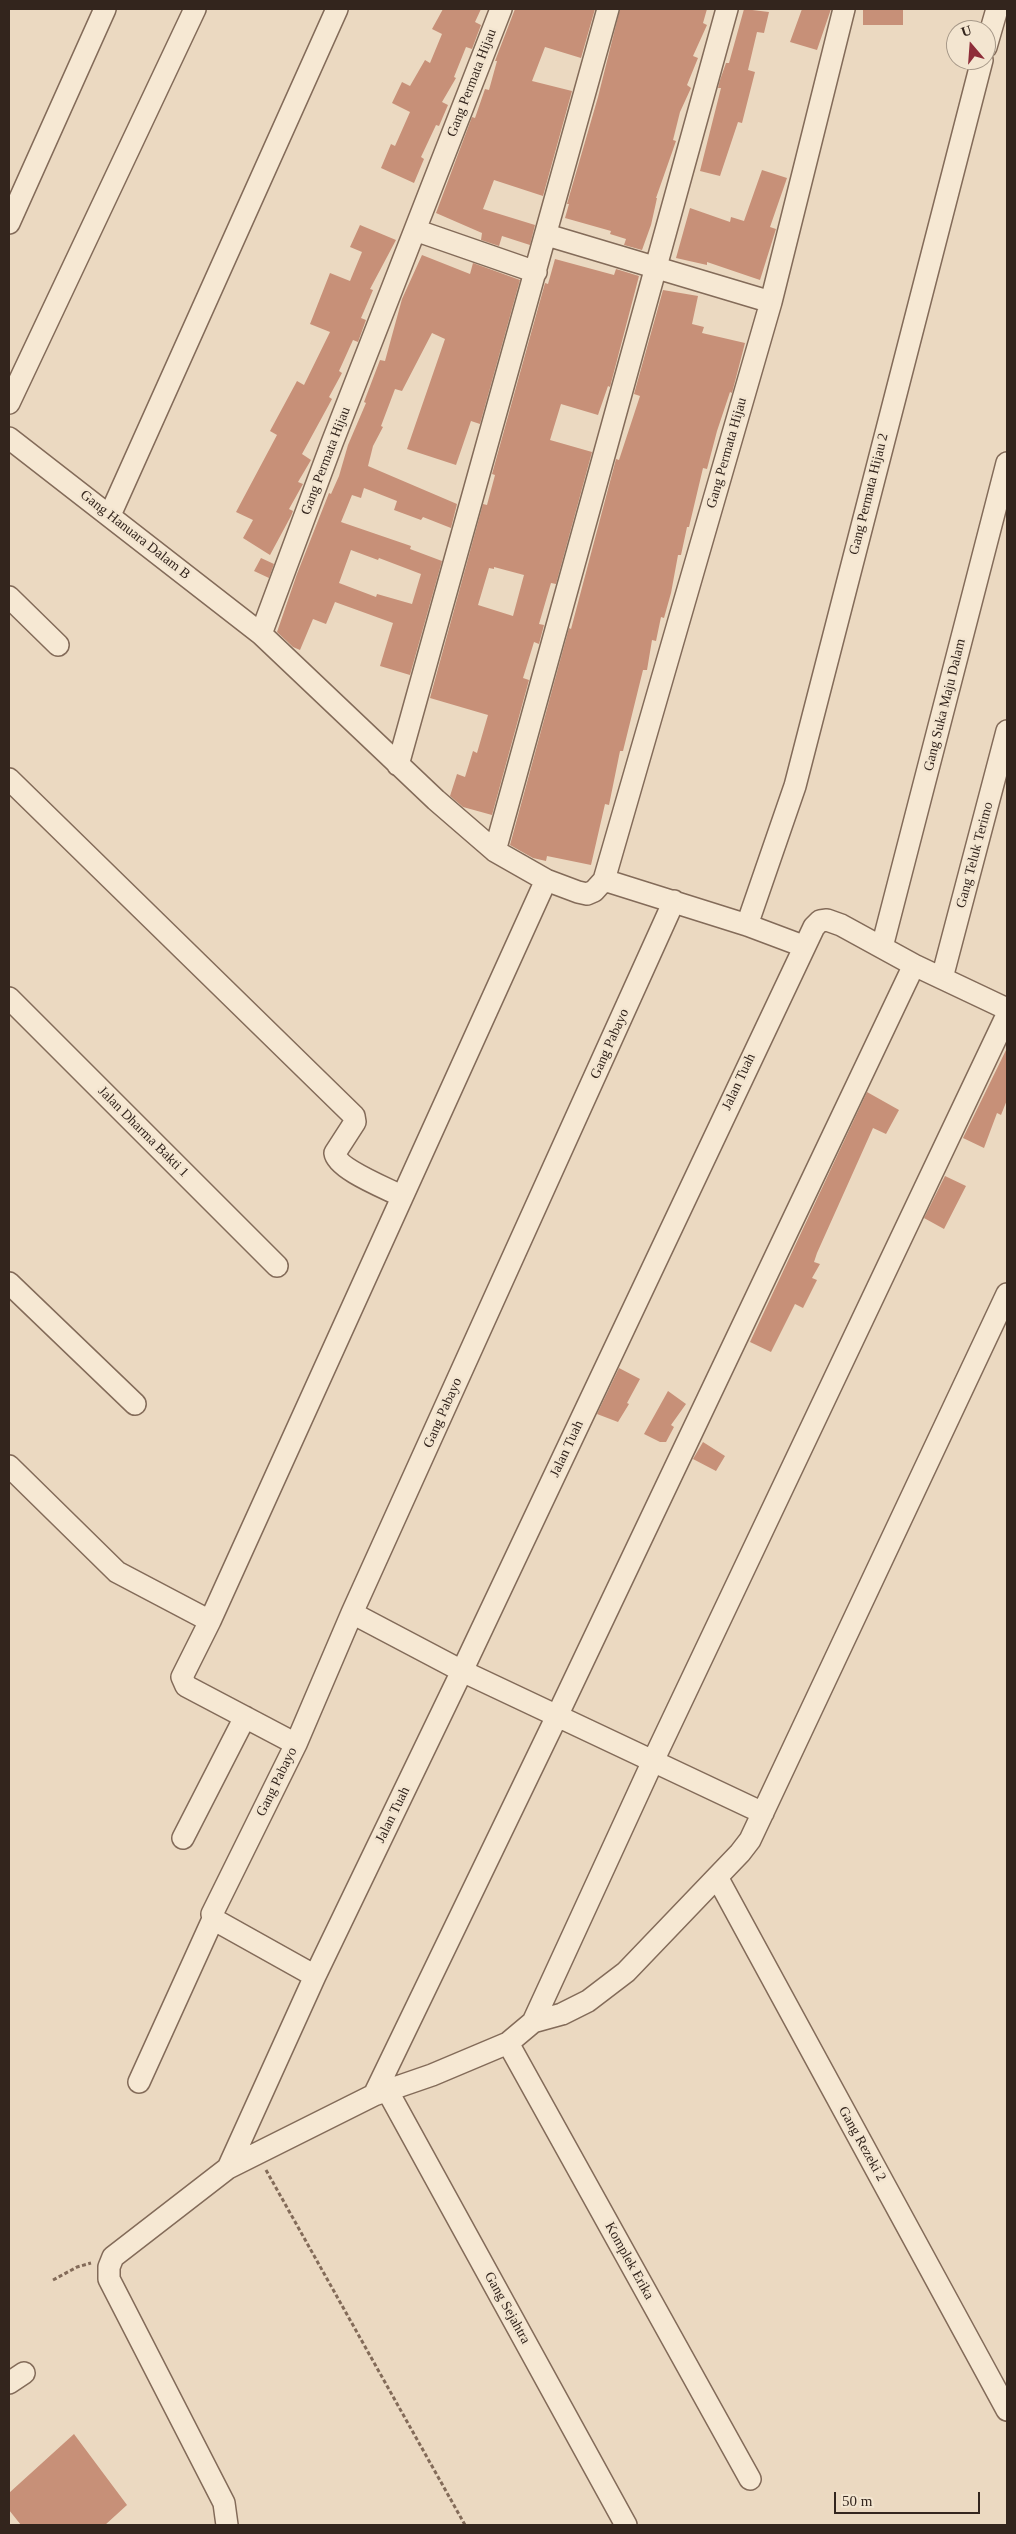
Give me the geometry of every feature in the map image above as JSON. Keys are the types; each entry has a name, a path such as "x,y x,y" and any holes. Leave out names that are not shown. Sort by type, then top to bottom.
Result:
{"street":[{"path":"9,222 105,9"},
{"path":"9,403 195,9"},
{"path":"110,515 337,9"},
{"name":"Gang Permata Hijau","path":"261,634 332,442 502,9"},
{"path":"398,764 547,234 608,9"},
{"path":"495,851 727,9"},
{"name":"Gang Permata Hijau","path":"599,885 770,302 844,9"},
{"name":"Gang Permata Hijau 2","path":"747,925 794,786 979,70"},
{"path":"415,230 536,272"},
{"path":"547,234 770,302"},
{"name":"Gang Hanuara Dalam B","path":"9,438 261,634 398,764 495,851 546,880 578,892 587,894 599,885 674,901 803,946"},
{"name":"Gang Suka Maju Dalam","path":"882,947 1007,463"},
{"path":"9,597 58,645"},
{"name":"Gang Teluk Terimo","path":"942,978 1007,731"},
{"path":"9,779 354,1116 355,1122 335,1153 336,1158 346,1168 401,1196"},
{"path":"296,1744 183,1683 182,1677 210,1621 401,1196 546,880"},
{"name":"Gang Pabayo","path":"139,2082 215,1920 212,1914 296,1744 352,1612 674,901"},
{"name":"Jalan Tuah","path":"228,2168 315,1976 462,1671 803,946 814,927 820,921 827,920 841,924 914,965 1007,1009"},
{"path":"380,2093 914,965"},
{"name":"Jalan Dharma Bakti 1","path":"9,998 276,1266"},
{"path":"227,2525 224,2503 109,2279 111,2261 116,2254 228,2168 380,2093 432,2075 508,2044 533,2022 653,1761 1007,1015"},
{"path":"9,1283 135,1404"},
{"path":"533,2022 562,2014 588,2001 626,1972 717,1878 750,1840 1007,1294"},
{"path":"9,1466 116,1572 210,1621"},
{"path":"352,1612 462,1671 558,1714 763,1813"},
{"path":"183,1838 245,1717"},
{"name":"Gang Rezeki 2","path":"717,1878 1007,2410"},
{"path":"215,1920 315,1976"},
{"name":"Komplek Erika","path":"508,2044 750,2479"},
{"name":"Gang Sejahtra","path":"380,2093 626,2525"}],"path":[{"path":"257,2154 465,2525"},
{"path":"53,2280 77,2267 95,2261 111,2261"}],"building":[{"path":"443,9 481,9 475,22 481,25 472,49 466,47 454,77 456,78 442,102 448,105 439,126 436,125 421,157 424,159 414,183 381,168 391,144 395,146 410,112 392,103 402,82 410,86 425,60 430,63 442,34 432,29"},
{"path":"515,9 595,9 581,58 545,47 532,81 572,91 543,196 494,180 483,209 535,225 530,245 502,236 499,246 481,240 482,233 436,213 472,117 475,118 485,89 489,90 497,61 495,61"},
{"path":"620,9 707,9 703,23 707,25 693,56 698,58 687,85 691,88 680,112 673,140 676,141 656,198 651,225 642,250 624,245 626,239 610,234 611,231 565,218 569,204 567,204 598,97"},
{"path":"744,9 769,12 764,33 757,32 748,70 755,72 742,123 738,122 720,176 700,171 721,88 718,88 720,80 726,63 729,63"},
{"path":"802,9 831,9 817,50 790,42"},
{"path":"863,9 903,9 903,25 863,25"},
{"path":"762,170 787,178 770,227 776,229 760,280 707,262 707,265 676,258 690,208 730,222 731,217 744,221"},
{"path":"360,225 396,240 370,289 373,290 361,318 366,320 358,342 353,340 339,371 342,373 329,397 332,399 302,454 311,460 298,482 303,484 289,509 293,511 291,516 270,555 243,538 253,520 236,512 277,435 270,431 297,381 304,385 330,332 310,324 330,273 350,281 362,252 350,247"},
{"path":"422,255 470,274 473,263 520,280 480,424 471,421 456,465 407,449 445,339 432,333 402,391 395,389 381,426 383,427 373,446 368,466 457,504 451,528 423,517 421,520 394,510 397,501 364,488 361,498 352,495 341,522 411,546 410,549 442,561 410,675 380,666 393,623 335,602 326,624 313,619 300,650 293,647 277,632 297,574 329,493 331,494 339,476 348,445 366,403 364,402 380,360 385,361 402,299","holes":["351,550 378,560 379,558 421,574 412,604 377,594 376,597 339,583"]},
{"path":"555,259 614,275 616,269 639,276 610,387 608,386 598,415 561,404 550,440 592,452 556,584 551,583 539,624 544,625 539,644 534,642 523,678 529,680 492,815 463,807 450,796 457,774 465,777 473,751 477,753 488,715 430,698 483,504 487,505 495,475 492,474 545,283 548,284","holes":["494,567 524,575 513,616 478,605 489,568 494,569"]},
{"path":"663,290 698,296 692,324 704,327 702,333 745,343 732,393 730,392 717,431 707,469 703,468 681,555 678,555 664,618 661,617 656,641 652,640 647,670 643,670 623,751 620,751 609,805 605,804 591,865 547,856 546,861 533,858 510,845 569,628 571,629 616,459 619,460 640,396 634,394"},
{"path":"261,558 274,564 269,578 254,571"},
{"path":"1007,1048 1007,1100 1001,1115 997,1113 984,1148 963,1138"},
{"path":"867,1092 899,1110 886,1134 873,1128 817,1253 814,1262 820,1264 812,1278 817,1280 803,1308 795,1304 771,1352 750,1342"},
{"path":"945,1176 966,1186 944,1229 924,1218"},
{"path":"619,1368 640,1379 627,1403 629,1404 618,1422 597,1414"},
{"path":"668,1391 686,1404 671,1425 674,1427 666,1442 660,1442 644,1434"},
{"path":"703,1442 725,1456 716,1471 693,1459"},
{"path":"74,2434 127,2505 105,2525 21,2525 9,2510 9,2493"}]}
